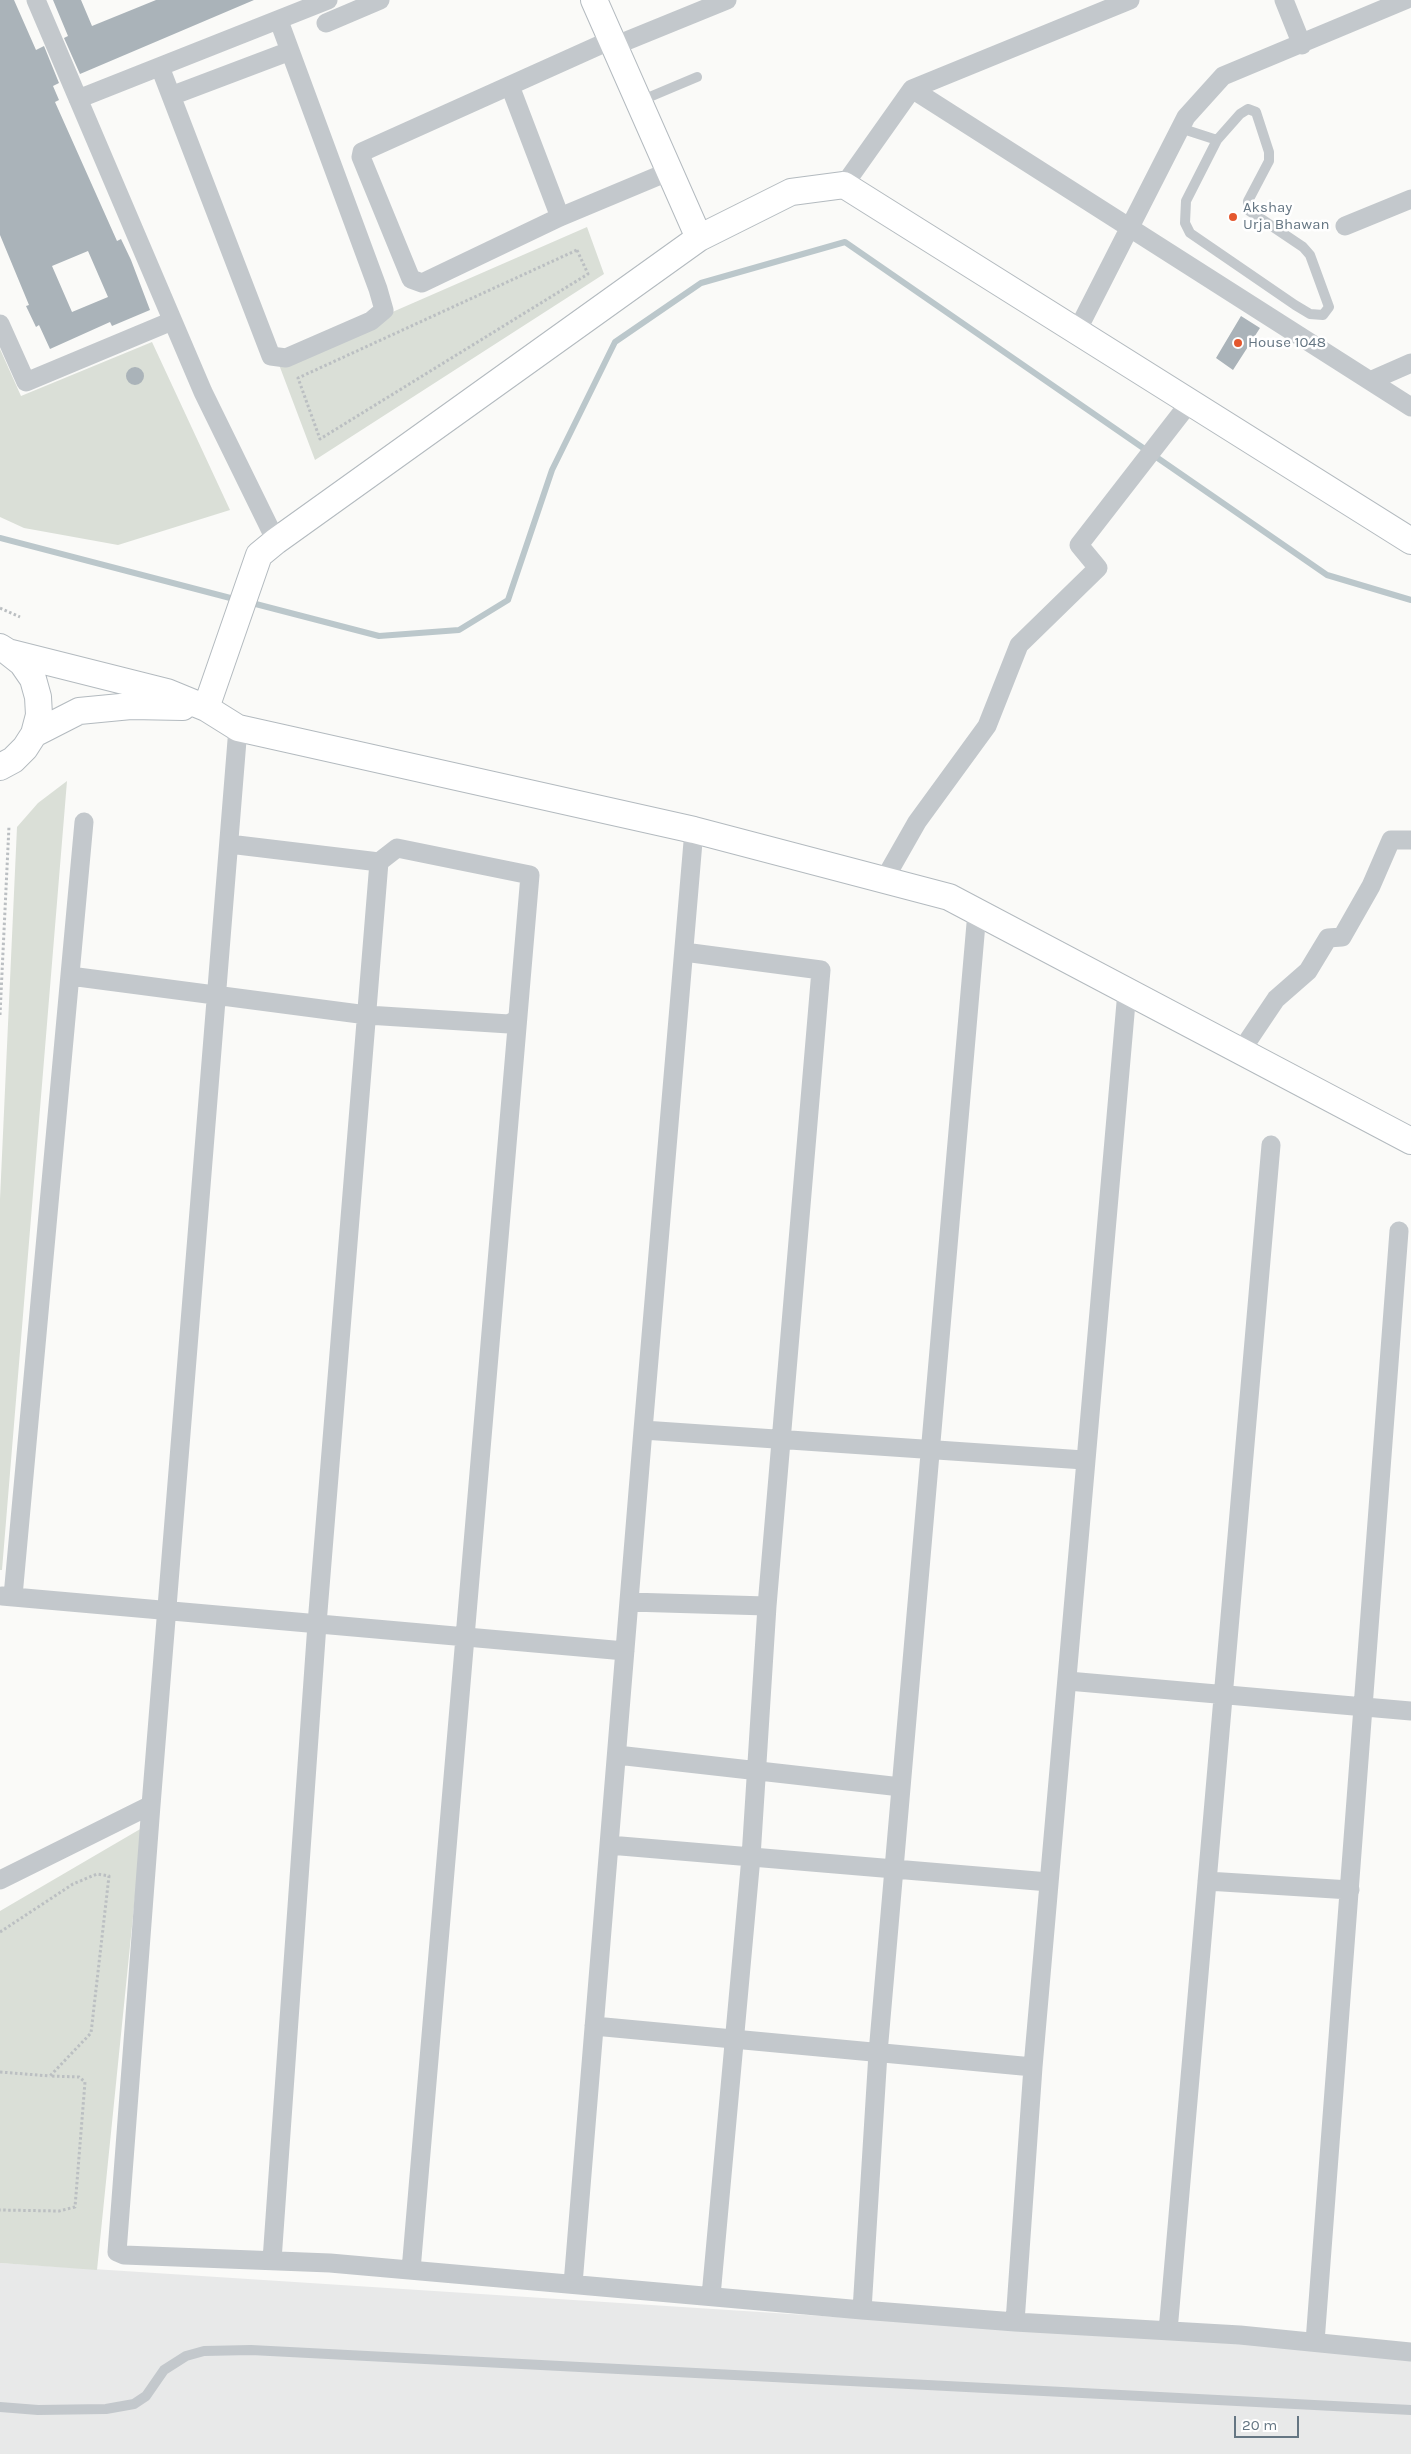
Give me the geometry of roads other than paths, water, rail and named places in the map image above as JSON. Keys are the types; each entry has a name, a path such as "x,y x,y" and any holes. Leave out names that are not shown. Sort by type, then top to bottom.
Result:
{"street":[{"path":"36,0 203,392 276,541"},
{"path":"78,99 328,0"},
{"path":"326,24 380,0"},
{"path":"594,0 699,238"},
{"path":"670,171 560,217 422,283 416,283 411,279 361,157 365,149 510,86 613,43 727,0"},
{"path":"844,184 912,89 1130,0"},
{"path":"1284,0 1302,45"},
{"path":"1077,331 1186,117 1223,76 1302,45 1405,0"},
{"path":"160,67 271,356 286,358 371,321 384,310 378,289 279,21"},
{"path":"172,96 290,51"},
{"path":"510,86 560,217"},
{"path":"912,89 1411,407"},
{"path":"206,708 258,555 699,238 791,192 844,184 1411,541"},
{"path":"1344,226 1411,199"},
{"path":"0,324 26,382 172,321"},
{"path":"1370,381 1411,363"},
{"path":"884,880 916,822 988,726 1019,645 1098,568 1079,545 1190,402"},
{"path":"3,649 167,692 206,708 238,728 694,830 949,897 1411,1141"},
{"path":"0,767 12,760 25,748 34,734 39,716 38,697 33,679 22,663 3,649"},
{"path":"34,734 79,711 131,706 206,708"},
{"path":"238,728 166,1610 117,2252 124,2255 272,2260 411,2270 862,2310 1315,2342 1411,2352"},
{"path":"84,822 70,976 6,1596 626,1651"},
{"path":"573,2284 694,830"},
{"path":"1241,1052 1276,999 1308,970 1328,938 1342,937 1371,886 1391,840 1411,840"},
{"path":"229,844 380,862"},
{"path":"272,2260 317,1624 380,862 397,848 530,875 411,2270"},
{"path":"862,2310 878,2053 977,912"},
{"path":"684,952 821,970 756,1751 757,1771 751,1857 710,2296"},
{"path":"70,976 367,1015 509,1024 517,1019"},
{"path":"1014,2322 1032,2068 1068,1681 1084,1460 1127,991"},
{"path":"1168,2331 1271,1145"},
{"path":"1315,2342 1399,1231"},
{"path":"643,1430 1084,1460"},
{"path":"629,1602 768,1606"},
{"path":"1068,1681 1411,1711"},
{"path":"617,1755 900,1787"},
{"path":"0,1880 151,1805"},
{"path":"609,1845 1049,1882"},
{"path":"1207,1881 1350,1890"},
{"path":"594,2026 1032,2068"}],"lane":[{"path":"639,102 698,77"},
{"path":"1248,109 1256,112 1270,152 1269,161 1248,201 1248,210 1302,247 1310,255 1329,307 1323,315 1310,314 1295,305 1190,233 1185,223 1186,201 1217,140 1240,114 1248,109"},
{"path":"1180,128 1217,140"},
{"path":"0,2407 48,2410 106,2409 134,2404 146,2396 164,2370 186,2356 204,2351 252,2350 1411,2410"}],"waterway":[{"path":"248,602 379,636 459,630 508,600 552,470 615,342 701,283 845,242 1327,575 1411,600"},
{"path":"0,538 238,600"}],"place":[{"name":"Akshay Urja Bhawan","path":"1233,217"},
{"name":"House 1048","path":"1238,343"}]}
